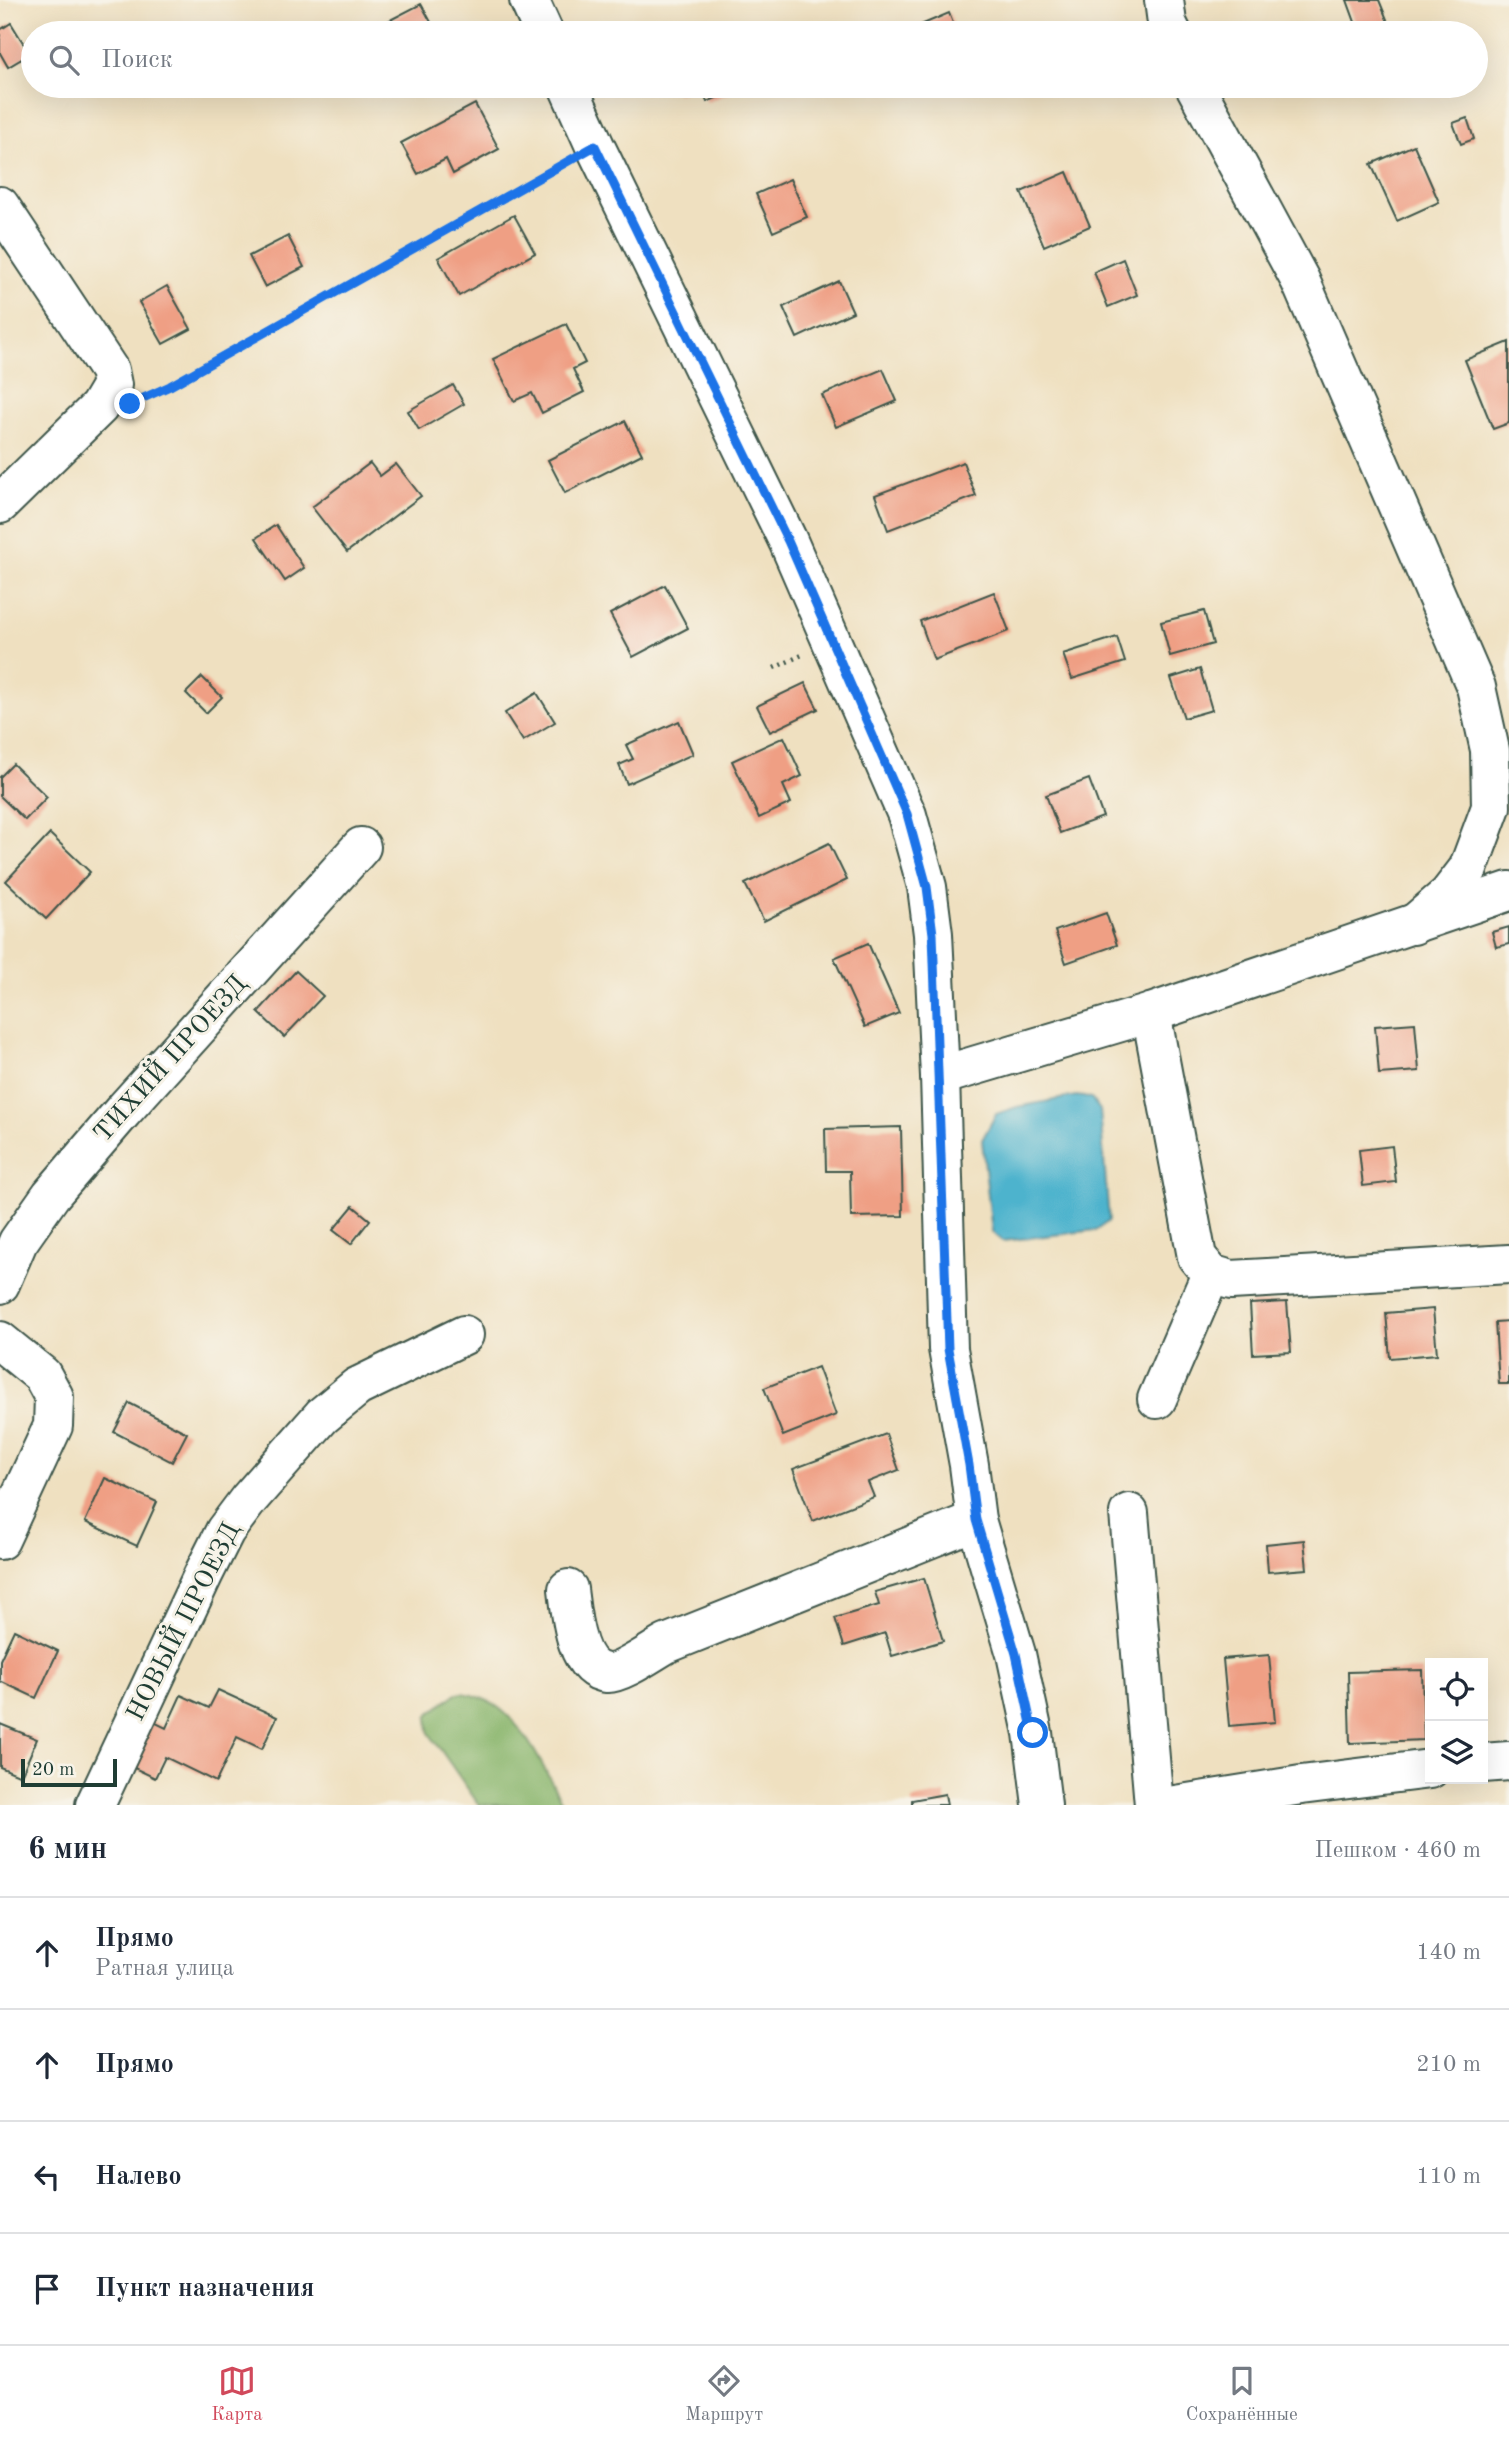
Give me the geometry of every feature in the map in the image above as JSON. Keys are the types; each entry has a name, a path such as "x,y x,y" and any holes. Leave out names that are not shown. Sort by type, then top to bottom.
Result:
{"street":[{"path":"529,0 539,21"},
{"path":"1164,0 1169,21"},
{"path":"573,98 788,541 907,814 927,887 933,934 948,1349 976,1520 1016,1654 1033,1733 1042,1805"},
{"path":"1202,98 1300,279 1476,687 1490,750 1491,807 1468,869 1447,895 1413,925"},
{"path":"0,206 109,370 112,385 99,407 0,505"},
{"name":"ТИХИЙ ПРОЕЗД","path":"0,1284 18,1242 51,1195 122,1111 361,847"},
{"path":"940,1076 1151,1013 1509,891"},
{"path":"1151,1013 1197,1257 1211,1274 1231,1280 1509,1264"},
{"path":"1157,1399 1211,1274"},
{"name":"НОВЫЙ ПРОЕЗД","path":"95,1805 225,1531 249,1499 322,1416 357,1387 464,1335"},
{"path":"0,1341 42,1375 54,1397 53,1426 0,1540"},
{"path":"1129,1513 1154,1805"},
{"path":"568,1590 573,1631 583,1656 607,1673 621,1669 666,1644 976,1520"},
{"path":"1488,1763 1509,1761"},
{"path":"1175,1805 1301,1785 1425,1770"}],"path":[{"path":"99,407 130,404 170,386 595,146"}],"green space":[{"path":"457,1693 477,1696 495,1705 510,1718 523,1733 564,1805 479,1805 429,1733 428,1715"}],"water":[{"path":"1076,1096 1091,1098 1100,1110 1109,1221 1096,1230 1003,1241 992,1232 982,1140 996,1114 1017,1107"}],"building":[{"path":"1347,0 1379,0 1388,21 1355,21"},
{"path":"421,4 430,21 388,21"},
{"path":"949,13 952,21 930,21"},
{"path":"11,23 21,39 21,59 8,67 0,53 0,30"},
{"path":"475,104 499,149 453,174 446,159 418,174 401,143"},
{"path":"1467,118 1474,139 1461,144 1453,123"},
{"path":"1414,145 1439,202 1397,221 1371,164"},
{"path":"1067,172 1090,226 1044,246 1021,192"},
{"path":"790,179 807,217 773,232 756,194"},
{"path":"514,215 535,253 459,296 438,258"},
{"path":"288,236 304,267 265,287 249,256"},
{"path":"1123,259 1137,295 1108,307 1094,272"},
{"path":"839,281 853,312 797,338 783,307"},
{"path":"167,286 191,329 163,344 139,302"},
{"path":"566,324 585,363 573,369 584,392 542,413 532,393 514,401 493,359"},
{"path":"1509,342 1509,423 1493,429 1465,360"},
{"path":"883,369 897,401 836,427 822,395"},
{"path":"453,385 464,404 419,430 408,411"},
{"path":"625,421 642,454 565,493 548,460"},
{"path":"963,462 976,496 888,530 875,495"},
{"path":"370,463 380,476 396,464 421,496 347,552 312,507"},
{"path":"276,525 304,568 285,581 256,538"},
{"path":"665,585 688,628 633,657 610,614"},
{"path":"994,592 1009,631 934,660 920,621"},
{"path":"1204,611 1213,644 1170,656 1161,622"},
{"path":"1117,637 1125,662 1072,679 1063,654"},
{"path":"1200,669 1212,710 1184,718 1171,678"},
{"path":"202,677 222,697 206,713 186,693"},
{"path":"805,683 818,709 770,732 757,706"},
{"path":"537,693 555,722 523,741 505,713"},
{"path":"679,721 693,754 627,784 619,765 633,759 626,745"},
{"path":"784,737 802,776 783,785 791,803 759,818 732,761"},
{"path":"13,764 47,797 25,820 0,796 0,777"},
{"path":"1089,779 1103,817 1060,833 1046,795"},
{"path":"50,834 90,872 46,919 6,881"},
{"path":"829,843 847,880 764,921 745,884"},
{"path":"1106,913 1117,945 1066,963 1055,931"},
{"path":"1509,927 1509,944 1496,947 1492,932"},
{"path":"868,943 899,1013 865,1027 834,958"},
{"path":"296,971 323,996 284,1037 258,1012"},
{"path":"1415,1023 1419,1071 1379,1074 1375,1026"},
{"path":"901,1127 903,1216 851,1217 850,1171 826,1171 825,1129"},
{"path":"1392,1146 1396,1182 1363,1186 1359,1150"},
{"path":"353,1206 370,1220 351,1244 333,1230"},
{"path":"1287,1302 1291,1352 1253,1354 1250,1304"},
{"path":"1433,1309 1437,1354 1390,1358 1386,1313"},
{"path":"1509,1321 1509,1384 1499,1384 1495,1322"},
{"path":"818,1367 836,1415 783,1436 764,1388"},
{"path":"129,1403 187,1433 172,1462 114,1432"},
{"path":"886,1434 899,1470 868,1482 874,1497 813,1521 793,1469"},
{"path":"105,1478 157,1502 137,1546 85,1522"},
{"path":"1304,1540 1307,1569 1268,1572 1266,1544"},
{"path":"924,1578 943,1641 892,1656 885,1633 844,1646 835,1618 879,1605 875,1592"},
{"path":"14,1630 58,1651 36,1698 0,1681 0,1660"},
{"path":"1269,1655 1275,1722 1229,1726 1223,1659"},
{"path":"1422,1670 1424,1740 1350,1743 1348,1672"},
{"path":"218,1690 277,1717 262,1749 237,1737 216,1782 165,1757 155,1778 128,1765 150,1720 166,1728 181,1695 209,1708"},
{"path":"0,1724 37,1739 21,1776 0,1767"},
{"path":"945,1794 947,1805 912,1805 912,1800"}],"route":[{"path":"130,404 170,386 595,146 788,541 907,814 927,887 933,934 948,1349 976,1520 1016,1654 1033,1733"}]}
